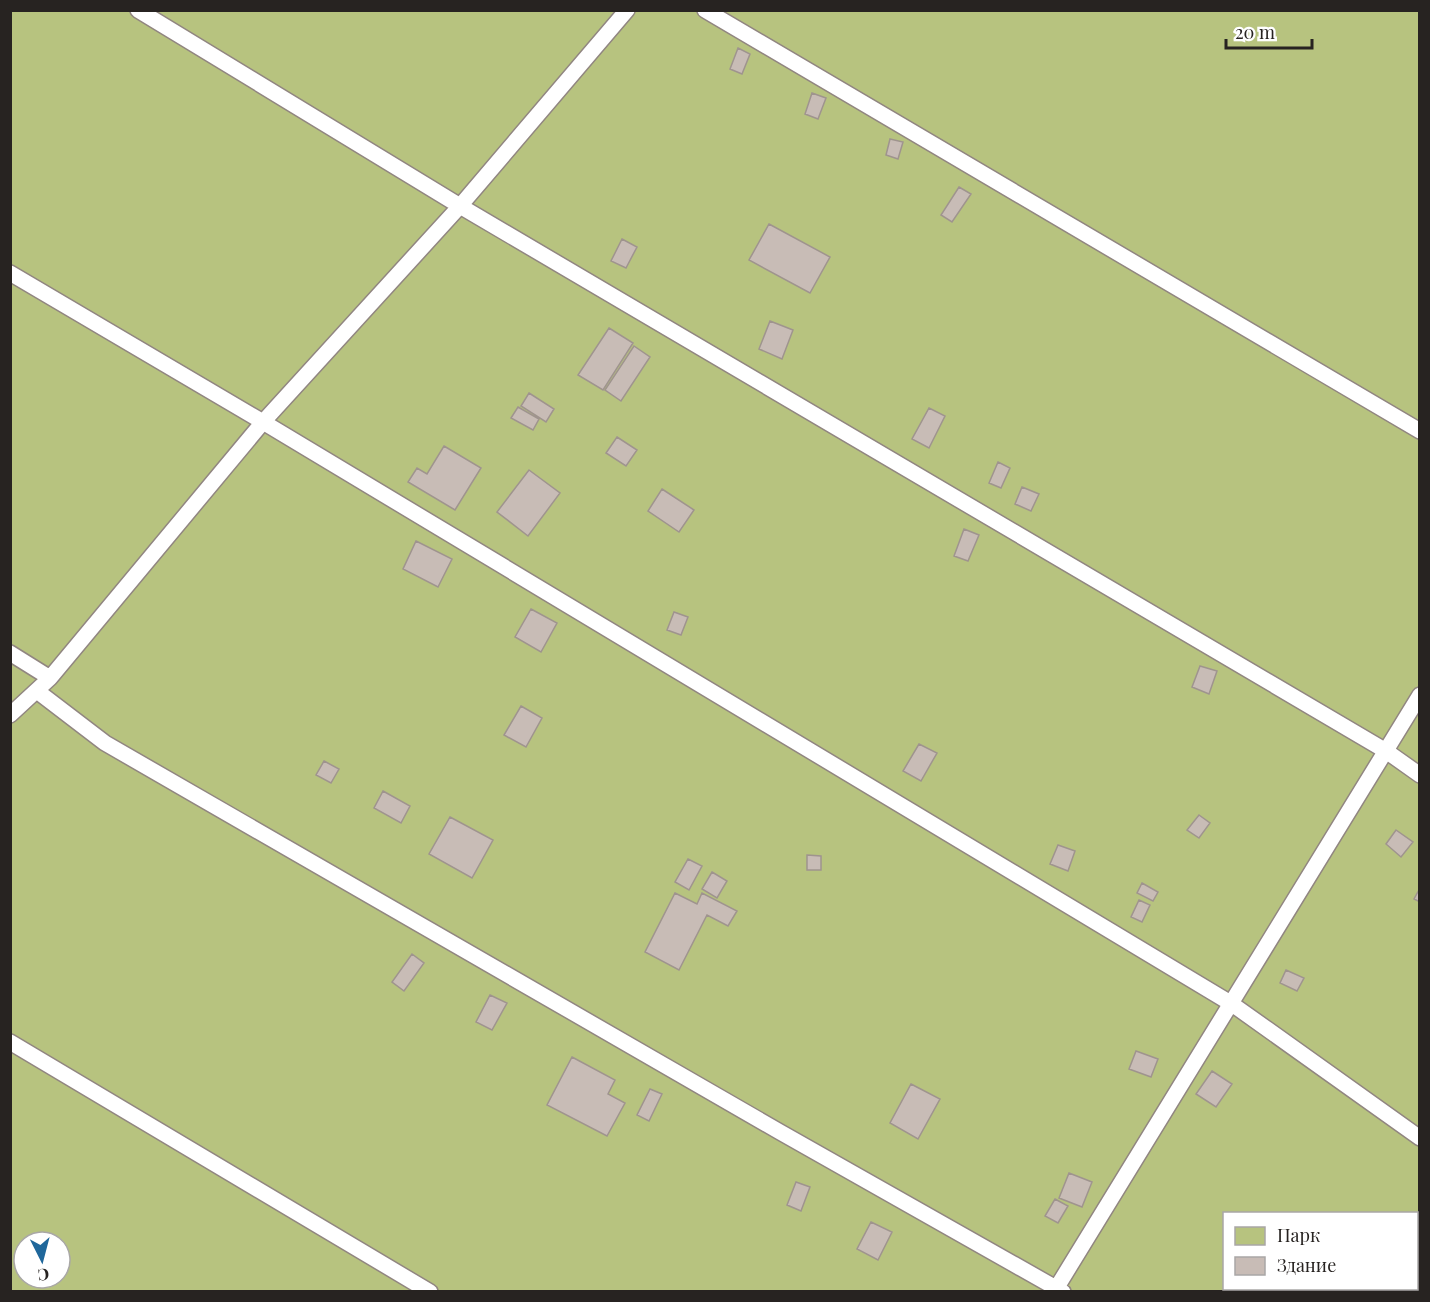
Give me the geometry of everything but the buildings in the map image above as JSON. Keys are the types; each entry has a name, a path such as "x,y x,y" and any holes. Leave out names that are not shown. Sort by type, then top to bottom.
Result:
{"lane":[{"path":"138,10 460,206 1386,751 1419,775"},
{"path":"10,715 50,678 263,422 460,206 627,10"},
{"path":"705,10 1419,432"},
{"path":"10,273 263,422 1232,1004 1419,1138"},
{"path":"10,654 50,678"},
{"path":"38,691 105,743 1058,1290 1419,695"},
{"path":"10,1042 430,1292"}],"green space":[{"path":"10,11 1419,11 1419,1291 11,1291"}]}
